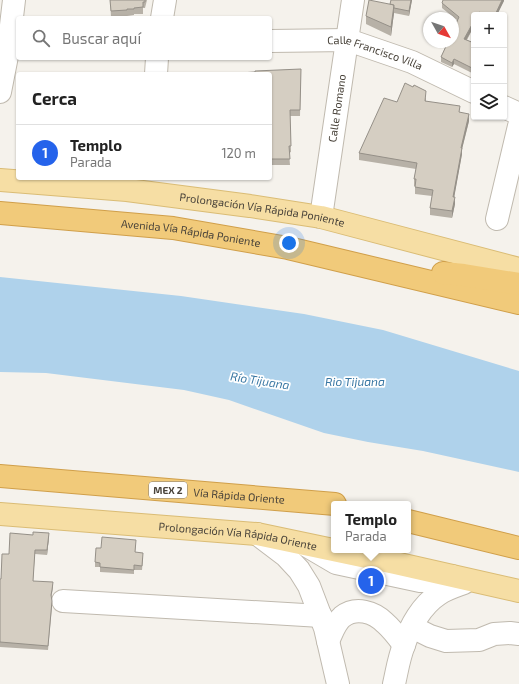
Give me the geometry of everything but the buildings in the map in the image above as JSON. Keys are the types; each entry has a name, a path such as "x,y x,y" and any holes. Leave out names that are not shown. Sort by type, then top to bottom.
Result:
{"highway":[{"name":"Avenida Vía Rápida Poniente","path":"0,214 173,228 288,248 519,303"},
{"path":"400,274 434,272 464,275 519,284"},
{"name":"Vía Rápida Oriente","path":"0,476 331,504"},
{"path":"411,522 519,548"}],"main road":[{"name":"Prolongación Vía Rápida Poniente","path":"0,180 127,190 321,217 519,269"},
{"name":"Prolongación Vía Rápida Oriente","path":"0,514 257,534 331,550"},
{"name":"Prolongación Vía Rápida Oriente","path":"347,553 519,591"}],"street":[{"path":"0,92 9,50 14,0"},
{"path":"162,16 164,0"},
{"name":"Calle Romano","path":"321,217 353,0"},
{"name":"Calle Francisco Villa","path":"272,41 348,40 412,62 471,91"},
{"path":"156,72 157,60"},
{"path":"507,108 519,114"},
{"path":"497,219 519,126"},
{"path":"257,534 286,556 300,570 309,586 321,616 338,684"},
{"path":"394,684 408,636 429,602 462,578"},
{"path":"64,601 321,616"},
{"path":"328,641 334,627 342,616 354,610 369,612 408,636 430,636 446,641 479,640 494,634 519,634"}],"water":[{"name":"Rio Tijuana","path":"0,277 181,296 304,314 383,330 519,371 519,472 423,451 324,433 229,400 184,390 46,373 0,372"}],"place":[{"name":"Templo","path":"371,581"}],"water label":[{"name":"Río Tijuana","path":"260,381"}]}
